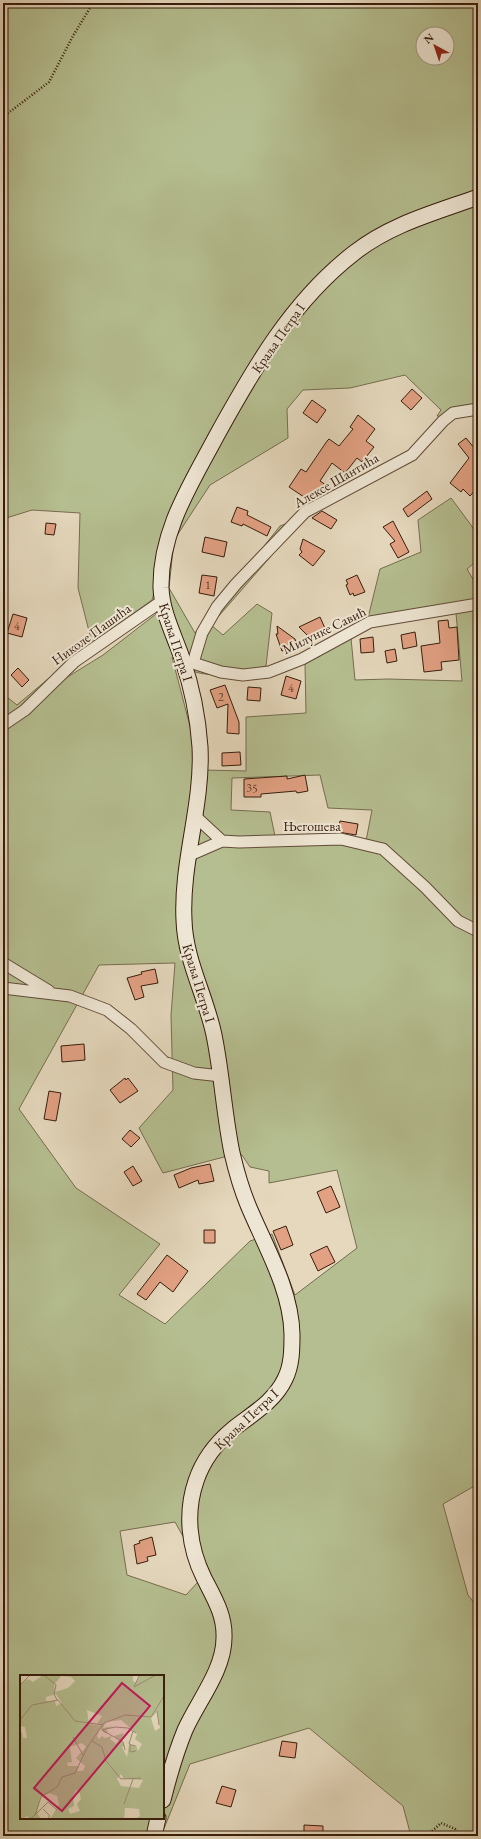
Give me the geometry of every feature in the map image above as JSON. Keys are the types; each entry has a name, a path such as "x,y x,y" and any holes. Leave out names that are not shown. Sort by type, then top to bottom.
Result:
{"street":[{"name":"Краља Петра I","path":"164,1797 184,1733 216,1672 222,1657 225,1643 221,1614 200,1571 191,1541 190,1516 194,1486 204,1462 221,1440 267,1403 282,1385 290,1366 292,1325 284,1291 236,1172 225,1112 215,1036 208,1009 186,945 183,904 195,816 200,752 195,705 188,663 162,601 161,582 164,552 177,511 243,390 271,344 294,313 337,267 370,241 415,218 478,197"},
{"name":"Алексе Шантића","path":"188,663 202,633 217,607 236,584 305,512 412,455 443,421 453,413 478,409"},
{"name":"Николе Пашића","path":"3,725 25,710 74,662 162,601"},
{"name":"Милунке Савић","path":"188,663 221,672 243,675 269,672 302,659 370,622 478,604"},
{"path":"195,816 222,841"},
{"name":"Његошева","path":"190,855 222,841 246,842 341,839 384,849 425,887 458,921 478,931"},
{"path":"3,963 53,994"},
{"path":"3,988 70,996 107,1010 131,1029 164,1062 194,1073 221,1076"},
{"path":"154,1836 158,1819"}],"path":[{"path":"3,117 49,82 73,36 93,3"},
{"path":"430,1836 431,1832 441,1823 455,1829 458,1836"}],"green space":[{"path":"3,3 478,3 478,413 455,417 437,416 441,410 405,375 350,388 303,390 287,409 288,438 210,485 174,540 169,588 195,633 280,526 306,516 211,625 223,635 257,604 272,613 266,666 219,675 192,671 172,657 205,784 203,770 246,771 246,717 306,713 305,664 351,638 355,680 388,679 462,681 456,613 368,618 380,569 421,552 418,520 451,498 478,537 478,560 467,569 478,588 478,1484 443,1504 468,1595 478,1608 478,1836 411,1836 403,1806 309,1728 190,1764 161,1836 3,1836 3,694 17,705 48,679 61,681 103,655 156,614 157,594 175,528 199,485 186,485 152,600 92,643 78,588 80,513 32,510 3,519","holes":["320,775 328,808 372,810 366,841 275,836 270,812 231,810 232,778","175,963 171,1015 173,1090 139,1128 163,1173 224,1157 242,1155 250,1167 269,1171 269,1183 337,1170 357,1248 295,1295 272,1234 250,1241 165,1324 119,1295 160,1244 76,1188 19,1109 99,965","175,1522 185,1540 198,1582 186,1595 127,1575 120,1531"]}],"building":[{"path":"412,389 422,398 411,410 401,401"},
{"path":"312,400 326,410 317,423 303,413"},
{"path":"358,415 375,429 366,441 374,447 362,462 357,458 345,473 332,463 320,481 329,487 324,494 310,501 289,487 301,469 306,472 329,439 339,446 353,429 350,427"},
{"path":"466,438 475,449 478,445 478,487 470,496 463,489 461,492 450,483 469,458 458,444"},
{"path":"427,491 432,499 408,517 403,509"},
{"path":"237,507 248,511 247,515 271,527 267,536 243,524 242,526 231,522"},
{"path":"322,511 337,520 331,529 312,518"},
{"path":"393,521 409,552 398,558 390,544 395,541 383,527"},
{"path":"46,523 56,524 54,535 45,534"},
{"path":"205,537 227,542 224,557 202,552"},
{"path":"303,539 325,551 313,566 299,555 302,552 300,549"},
{"path":"202,575 217,577 214,596 199,593"},
{"path":"357,575 365,592 354,596 353,593 350,595 346,585 348,584 346,580"},
{"path":"13,614 27,618 22,637 7,633"},
{"path":"320,617 327,633 316,638 314,634 308,636 299,627"},
{"path":"448,620 449,628 457,627 459,660 441,662 442,670 424,672 421,646 440,643 438,621"},
{"path":"277,626 295,639 298,646 282,651 276,634 278,634"},
{"path":"415,632 417,646 403,649 401,635"},
{"path":"373,637 374,652 361,653 360,639"},
{"path":"395,649 397,661 387,663 385,651"},
{"path":"18,668 29,680 22,687 11,675"},
{"path":"286,676 301,681 296,699 281,695"},
{"path":"225,685 239,722 239,734 227,733 228,704 217,708 210,690"},
{"path":"248,687 261,688 260,701 247,700"},
{"path":"240,752 241,765 222,766 222,753"},
{"path":"305,775 308,791 297,793 296,791 261,794 261,797 244,797 244,779 287,776 287,779"},
{"path":"340,821 358,824 356,835 338,832"},
{"path":"155,969 158,983 141,986 144,997 135,1000 127,978 142,974 141,972"},
{"path":"84,1044 85,1060 62,1062 61,1046"},
{"path":"125,1078 126,1080 128,1078 138,1091 120,1103 110,1090"},
{"path":"49,1091 61,1093 56,1121 44,1119"},
{"path":"130,1130 140,1138 131,1147 122,1139"},
{"path":"210,1164 214,1181 199,1184 198,1180 179,1188 174,1175 191,1168"},
{"path":"133,1166 142,1181 133,1186 124,1172"},
{"path":"331,1186 340,1207 326,1213 317,1192"},
{"path":"286,1226 293,1245 281,1250 273,1231"},
{"path":"204,1230 215,1230 215,1243 204,1243"},
{"path":"327,1246 335,1262 318,1271 310,1254"},
{"path":"167,1255 188,1271 173,1292 160,1282 146,1300 137,1294"},
{"path":"152,1537 156,1555 147,1557 148,1561 137,1564 134,1545 140,1543 139,1541"},
{"path":"282,1741 297,1743 295,1758 279,1756"},
{"path":"222,1786 236,1790 231,1807 216,1803"},
{"path":"304,1825 323,1826 323,1836 304,1836"}]}
